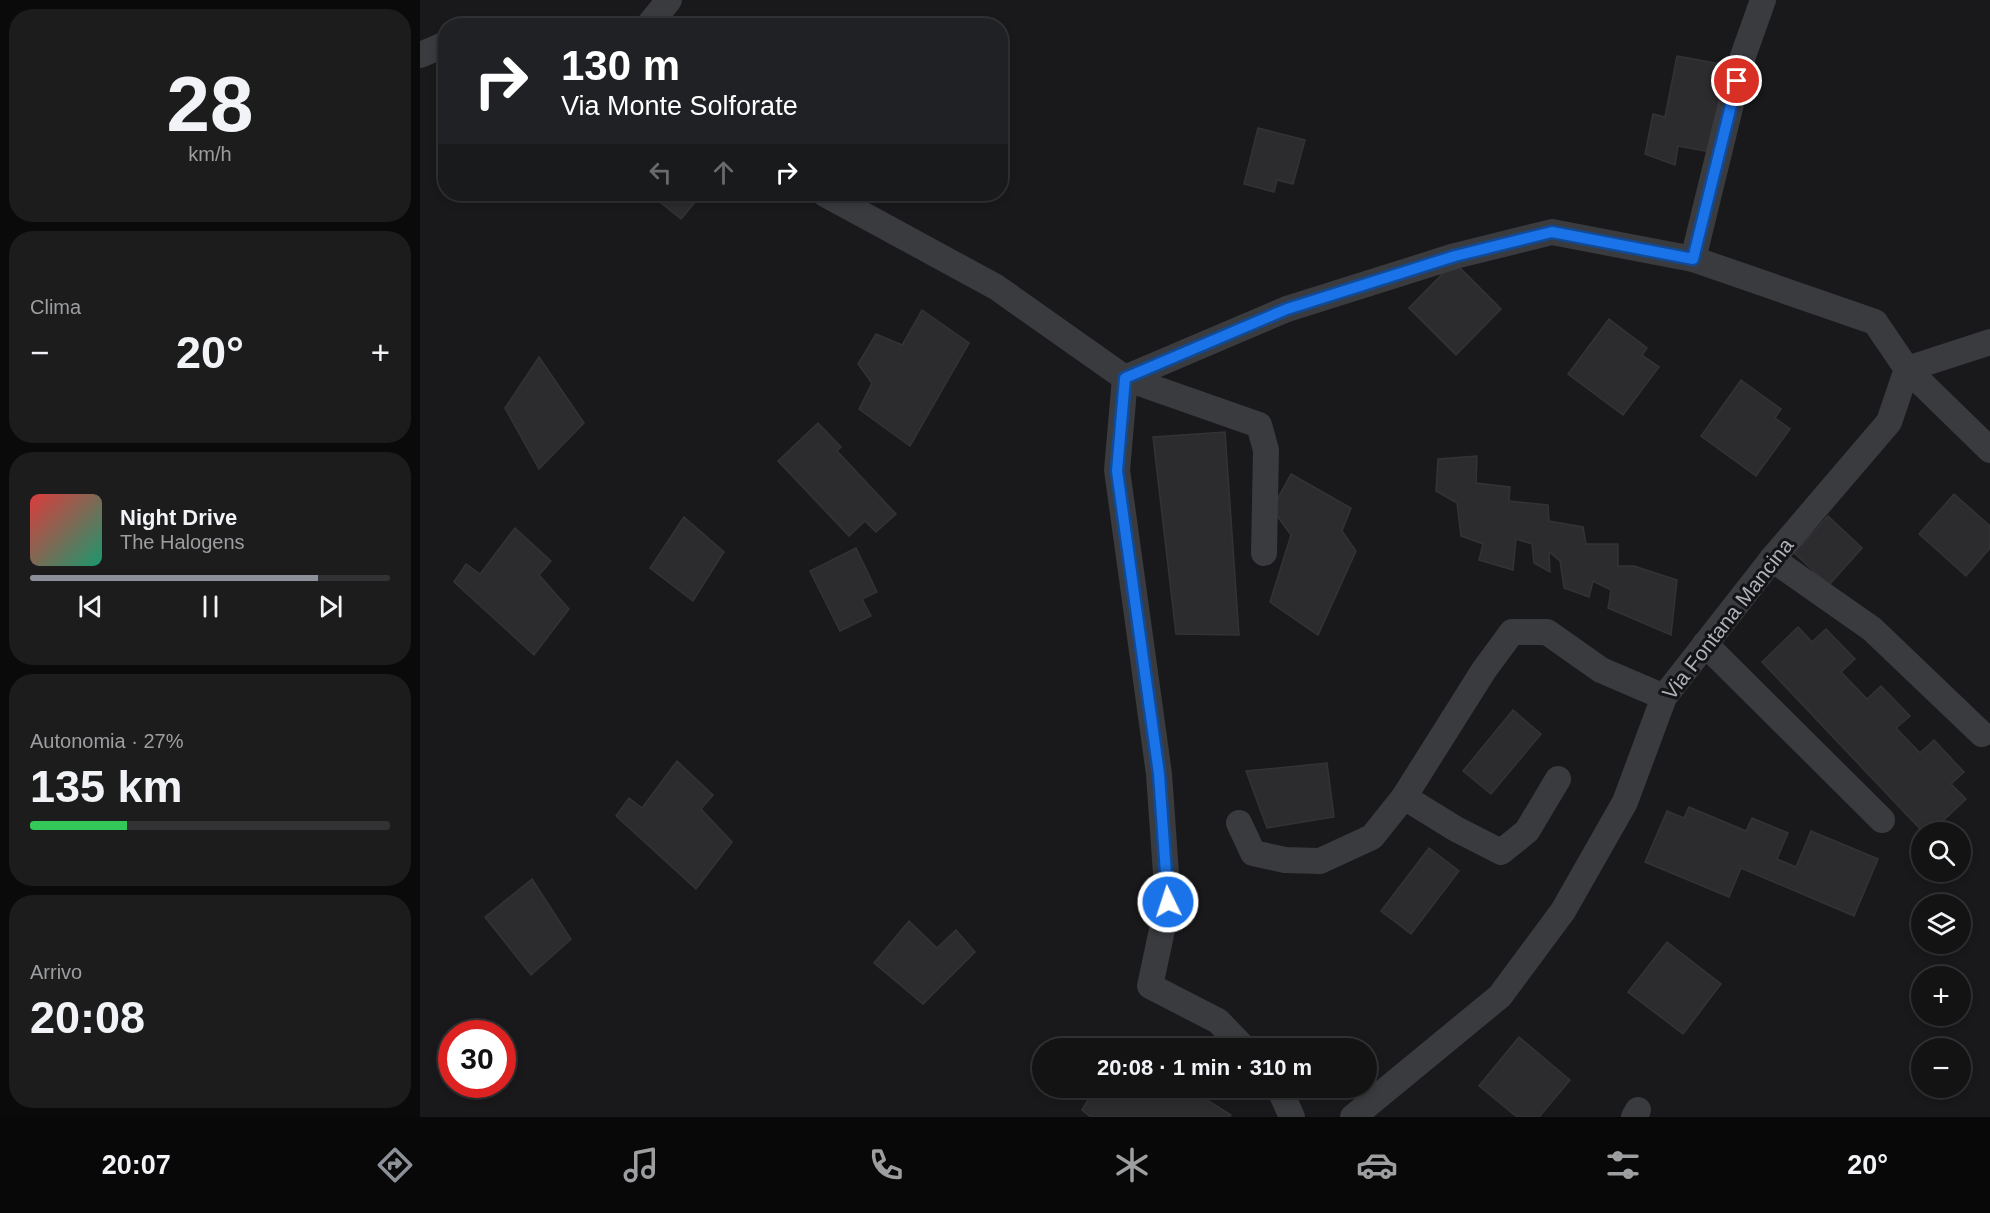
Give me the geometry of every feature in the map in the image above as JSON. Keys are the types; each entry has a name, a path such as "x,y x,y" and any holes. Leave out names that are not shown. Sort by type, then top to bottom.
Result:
{"street":[{"path":"654,18 669,0"},
{"path":"1693,259 1742,59 1762,0"},
{"path":"420,55 438,47"},
{"path":"838,201 996,287 1125,378 1259,425 1266,450 1264,553"},
{"path":"1125,378 1287,309 1455,256 1552,232 1693,259 1875,322 1908,369 1990,450"},
{"path":"1908,369 1990,342"},
{"name":"Via Fontana Mancina","path":"1353,1117 1500,996 1563,911 1624,802 1664,697 1772,558 1889,422 1908,369"},
{"path":"1125,378 1117,471 1159,774 1168,902 1150,986 1218,1021 1234,1038"},
{"path":"1772,558 1872,629 1982,734"},
{"path":"1239,823 1253,853 1285,860 1320,861 1372,837 1404,797 1484,669 1512,632 1547,633 1601,670 1664,697"},
{"path":"1705,644 1882,820"},
{"path":"1404,797 1456,830 1501,852 1527,831 1558,779"},
{"path":"1283,1098 1292,1117"}],"building":[{"path":"1677,56 1732,66 1716,153 1678,146 1675,165 1645,154 1653,114 1665,117"},
{"path":"1258,128 1305,140 1293,184 1277,180 1274,192 1244,184"},
{"path":"659,201 696,201 681,219"},
{"path":"1454,262 1501,309 1456,355 1409,308"},
{"path":"922,310 969,343 910,446 859,409 872,383 858,364 876,334 902,345"},
{"path":"1609,319 1647,348 1642,355 1659,367 1623,415 1568,374"},
{"path":"539,357 584,423 539,469 505,408"},
{"path":"1741,380 1781,409 1775,418 1790,429 1756,476 1701,436"},
{"path":"818,423 841,447 837,451 896,514 876,532 865,521 849,536 778,461"},
{"path":"1225,432 1239,635 1176,634 1153,437"},
{"path":"1477,456 1476,483 1510,487 1509,501 1548,505 1549,521 1583,527 1586,544 1618,544 1618,566 1634,566 1677,580 1671,635 1608,608 1611,590 1593,581 1589,597 1564,588 1560,561 1549,552 1550,572 1534,563 1532,544 1516,539 1513,570 1479,560 1483,544 1461,536 1457,503 1436,491 1438,459"},
{"path":"1291,474 1351,508 1342,531 1356,551 1318,635 1270,602 1291,535 1272,509"},
{"path":"1954,494 1990,526 1990,548 1966,576 1919,534"},
{"path":"1828,516 1862,548 1829,585 1794,553"},
{"path":"684,517 724,552 693,601 650,568"},
{"path":"515,528 551,561 539,575 569,609 534,655 454,582 466,564 480,574"},
{"path":"856,548 877,592 862,599 871,616 840,631 810,571"},
{"path":"1798,627 1812,642 1826,629 1855,659 1841,672 1867,699 1881,686 1910,716 1896,728 1920,753 1934,740 1964,772 1951,784 1966,799 1942,822 1914,822 1762,662"},
{"path":"1513,710 1541,734 1491,794 1463,771"},
{"path":"677,761 713,795 701,809 732,842 696,889 616,816 629,798 642,808"},
{"path":"1327,763 1334,817 1267,828 1246,771"},
{"path":"1689,807 1746,831 1752,818 1788,833 1777,859 1796,867 1811,831 1878,859 1854,916 1741,868 1729,897 1645,862 1667,811 1684,818"},
{"path":"1429,848 1459,871 1411,934 1381,911"},
{"path":"532,879 571,939 531,975 485,917"},
{"path":"909,921 937,948 956,930 975,952 923,1004 874,963"},
{"path":"1667,942 1721,984 1683,1034 1628,992"},
{"path":"1519,1037 1570,1080 1539,1117 1517,1117 1479,1086"},
{"path":"1089,1098 1204,1098 1231,1115 1230,1117 1091,1117 1082,1110"}],"route":[{"path":"1168,902 1159,774 1117,471 1125,378 1287,309 1455,256 1552,232 1693,259 1737,81"}]}
